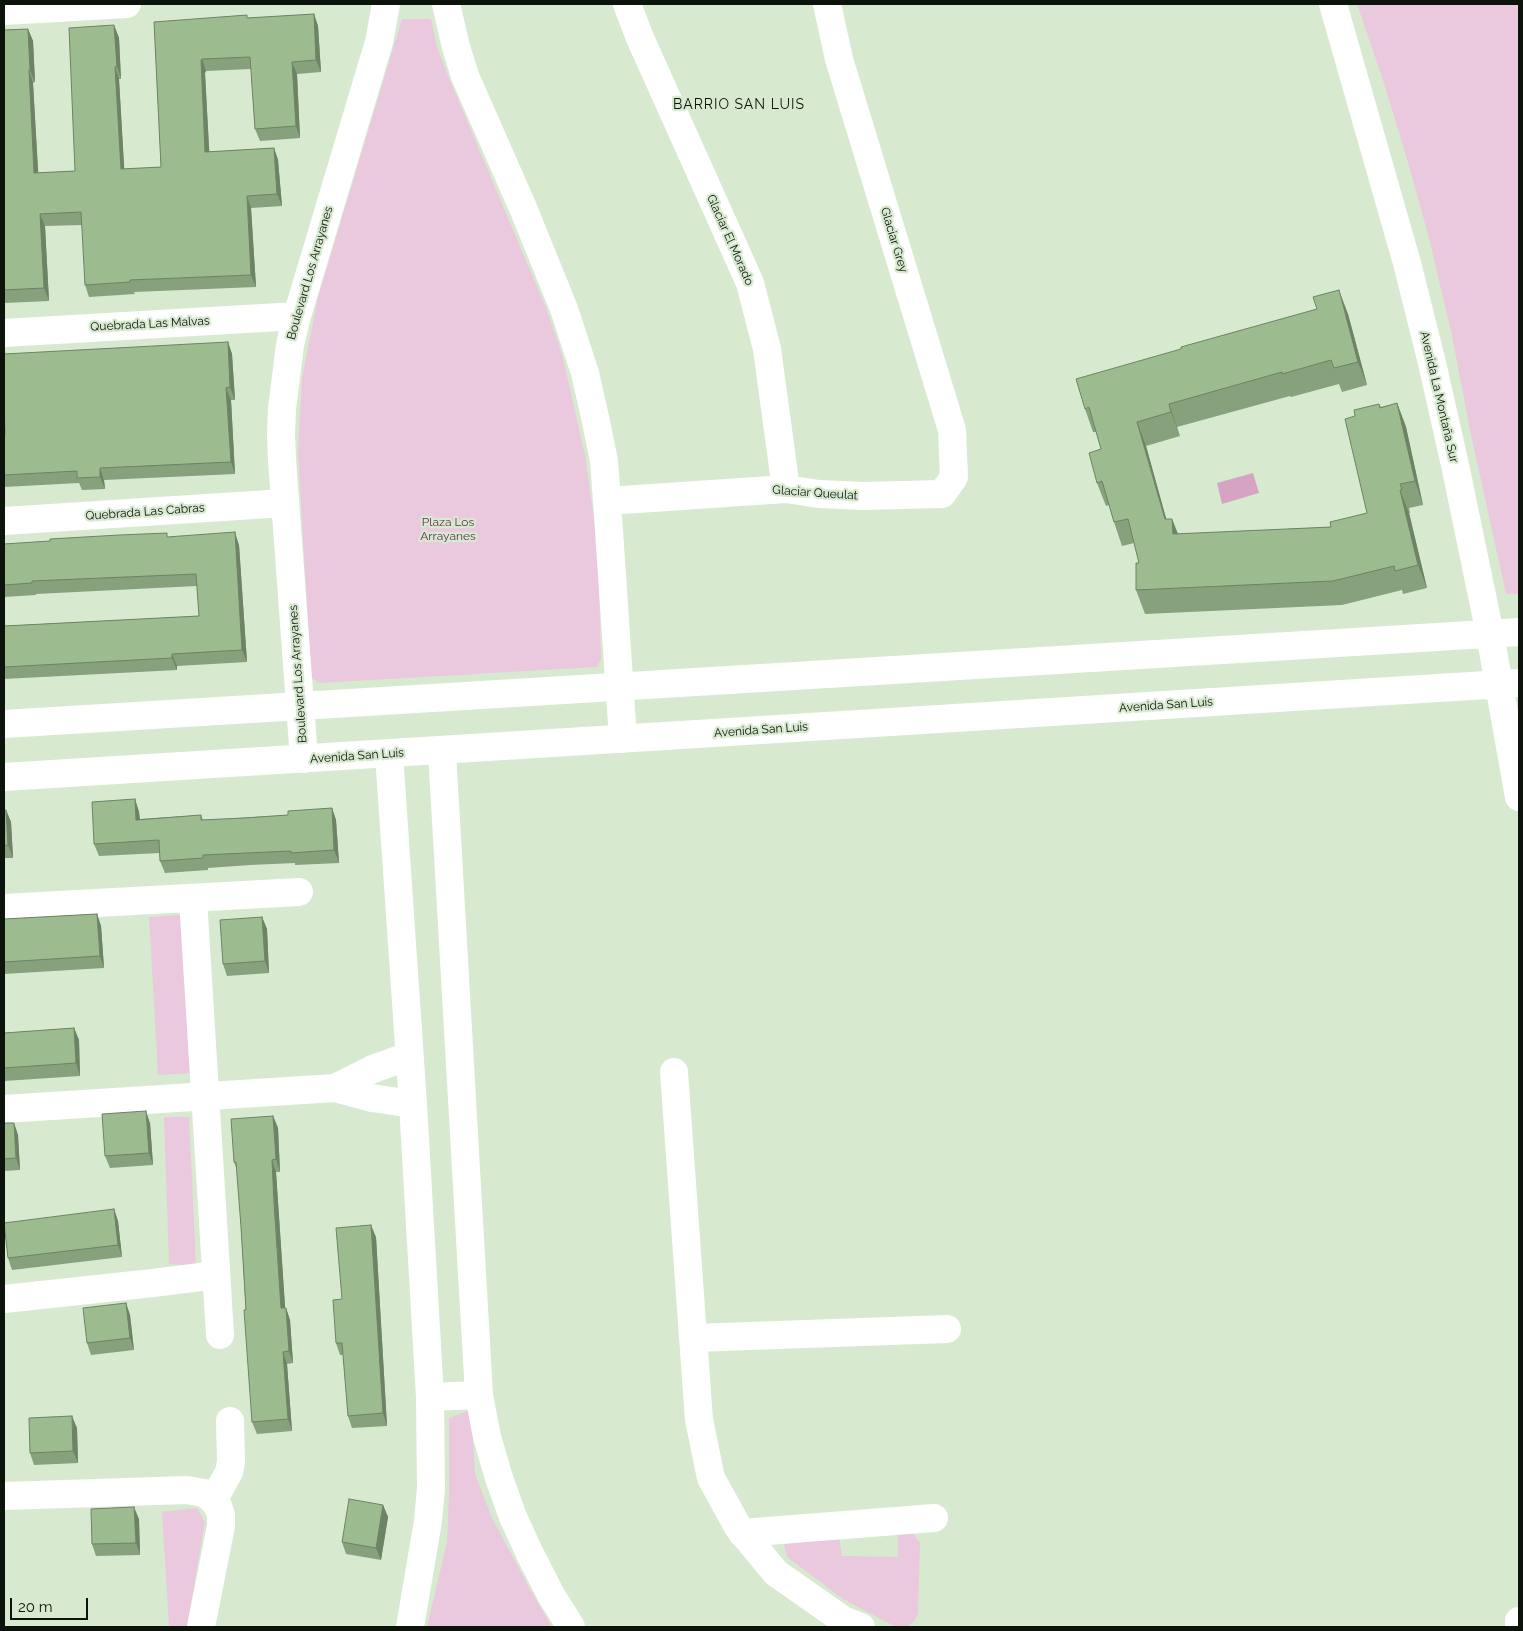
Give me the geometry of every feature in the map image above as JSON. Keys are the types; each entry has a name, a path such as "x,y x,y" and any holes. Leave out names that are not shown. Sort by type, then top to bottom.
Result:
{"street":[{"path":"4,11 127,4"},
{"name":"Boulevard Los Arrayanes","path":"304,759 285,503 281,435 282,409 290,345 297,316 378,42 386,4"},
{"path":"446,4 465,76 523,208 574,336 595,417 604,461 608,501 623,739"},
{"name":"Glaciar El Morado","path":"627,4 640,38 750,283 767,349 786,489"},
{"name":"Glaciar Grey","path":"827,4 839,59 952,430 954,477"},
{"name":"Avenida La Montaña Sur","path":"1333,4 1407,263 1455,465 1490,634 1509,683 1519,797"},
{"name":"Quebrada Las Malvas","path":"4,333 297,316"},
{"name":"Glaciar Queulat","path":"608,501 786,489 819,494 863,496 942,494 954,477"},
{"name":"Quebrada Las Cabras","path":"4,521 285,503"},
{"path":"4,724 1519,632"},
{"name":"Avenida San Luis","path":"4,778 1509,683"},
{"path":"442,751 479,1395 487,1437 513,1517 551,1595 571,1627"},
{"path":"390,754 430,1397 431,1488 428,1521 410,1627"},
{"path":"4,908 299,892"},
{"path":"193,899 220,1335"},
{"path":"335,1088 373,1069 409,1056"},
{"path":"674,1072 699,1420 711,1478 742,1533 776,1573 843,1620 860,1627"},
{"path":"4,1109 335,1088 372,1098 413,1104"},
{"path":"4,1299 216,1275"},
{"path":"693,1338 947,1329"},
{"path":"430,1397 479,1395"},
{"path":"211,1498 219,1490 232,1462 230,1421"},
{"path":"4,1496 187,1490 204,1493 218,1506 221,1515 221,1526 201,1627"},
{"path":"742,1533 934,1518"},
{"path":"1519,1621 1519,1627"}],"green space":[{"path":"1357,4 1519,4 1519,594 1506,594 1471,435 1452,336 1429,238 1383,80"},
{"name":"Plaza Los Arrayanes","path":"402,19 431,19 437,47 449,78 546,308 562,354 585,455 598,547 601,659 597,667 319,683 311,678 298,451 302,378 318,297"},
{"path":"180,915 193,1073 158,1075 149,917"},
{"path":"164,1117 189,1117 196,1266 169,1264"},
{"path":"471,1410 475,1474 492,1518 552,1627 427,1627 447,1542 449,1418"},
{"path":"197,1508 205,1522 187,1627 169,1627 162,1512"},
{"path":"898,1532 913,1533 920,1543 918,1613 915,1620 907,1627 894,1626 843,1599 787,1557 784,1544 790,1538 839,1537 842,1556 898,1557"}],"shaded area":[{"path":"1253,473 1259,493 1222,504 1217,483"}],"building":[{"path":"314,14 316,60 292,62 296,126 255,129 250,57 201,60 205,152 274,148 277,194 247,196 251,275 130,280 130,282 85,285 81,212 40,214 44,288 4,290 4,30 28,29 34,173 75,171 69,28 114,25 121,169 161,167 154,22 247,15 247,18"},
{"path":"1339,290 1358,362 1334,368 1331,360 1282,374 1282,372 1169,404 1171,412 1137,422 1165,519 1172,519 1173,534 1331,527 1330,522 1367,513 1345,419 1355,416 1354,410 1379,404 1380,408 1397,403 1415,481 1400,484 1402,489 1400,490 1418,565 1395,571 1394,566 1333,581 1136,590 1136,563 1139,563 1128,519 1114,522 1102,481 1097,483 1089,453 1101,449 1089,407 1085,409 1076,379 1317,309 1313,297"},
{"path":"228,342 230,387 226,388 231,462 100,468 100,477 77,478 77,471 4,475 4,354"},
{"path":"235,532 242,650 172,654 172,658 4,667 4,626 199,616 196,574 32,581 32,583 4,585 4,544 119,535 167,533 167,537"},
{"path":"135,799 136,820 201,815 201,820 244,818 288,815 288,811 332,808 334,850 203,855 203,858 160,861 159,840 94,844 92,802"},
{"path":"4,810 6,810 8,845 4,846"},
{"path":"97,914 100,956 4,962 4,919"},
{"path":"262,917 265,961 223,964 220,920"},
{"path":"74,1028 76,1063 4,1068 4,1033"},
{"path":"146,1111 149,1153 105,1156 102,1114"},
{"path":"273,1116 276,1159 272,1160 281,1308 286,1308 289,1351 283,1352 288,1419 252,1422 244,1310 246,1310 241,1227 231,1119"},
{"path":"4,1123 14,1123 16,1158 4,1159"},
{"path":"114,1209 118,1245 8,1258 4,1223"},
{"path":"371,1225 383,1413 348,1416 342,1343 336,1343 333,1300 342,1299 336,1228"},
{"path":"126,1303 130,1338 87,1343 83,1308"},
{"path":"72,1416 73,1451 30,1453 29,1418"},
{"path":"349,1499 383,1505 376,1548 342,1542"},
{"path":"134,1507 136,1543 92,1544 91,1509"}],"district":[{"name":"BARRIO SAN LUIS","path":"739,105"}]}
